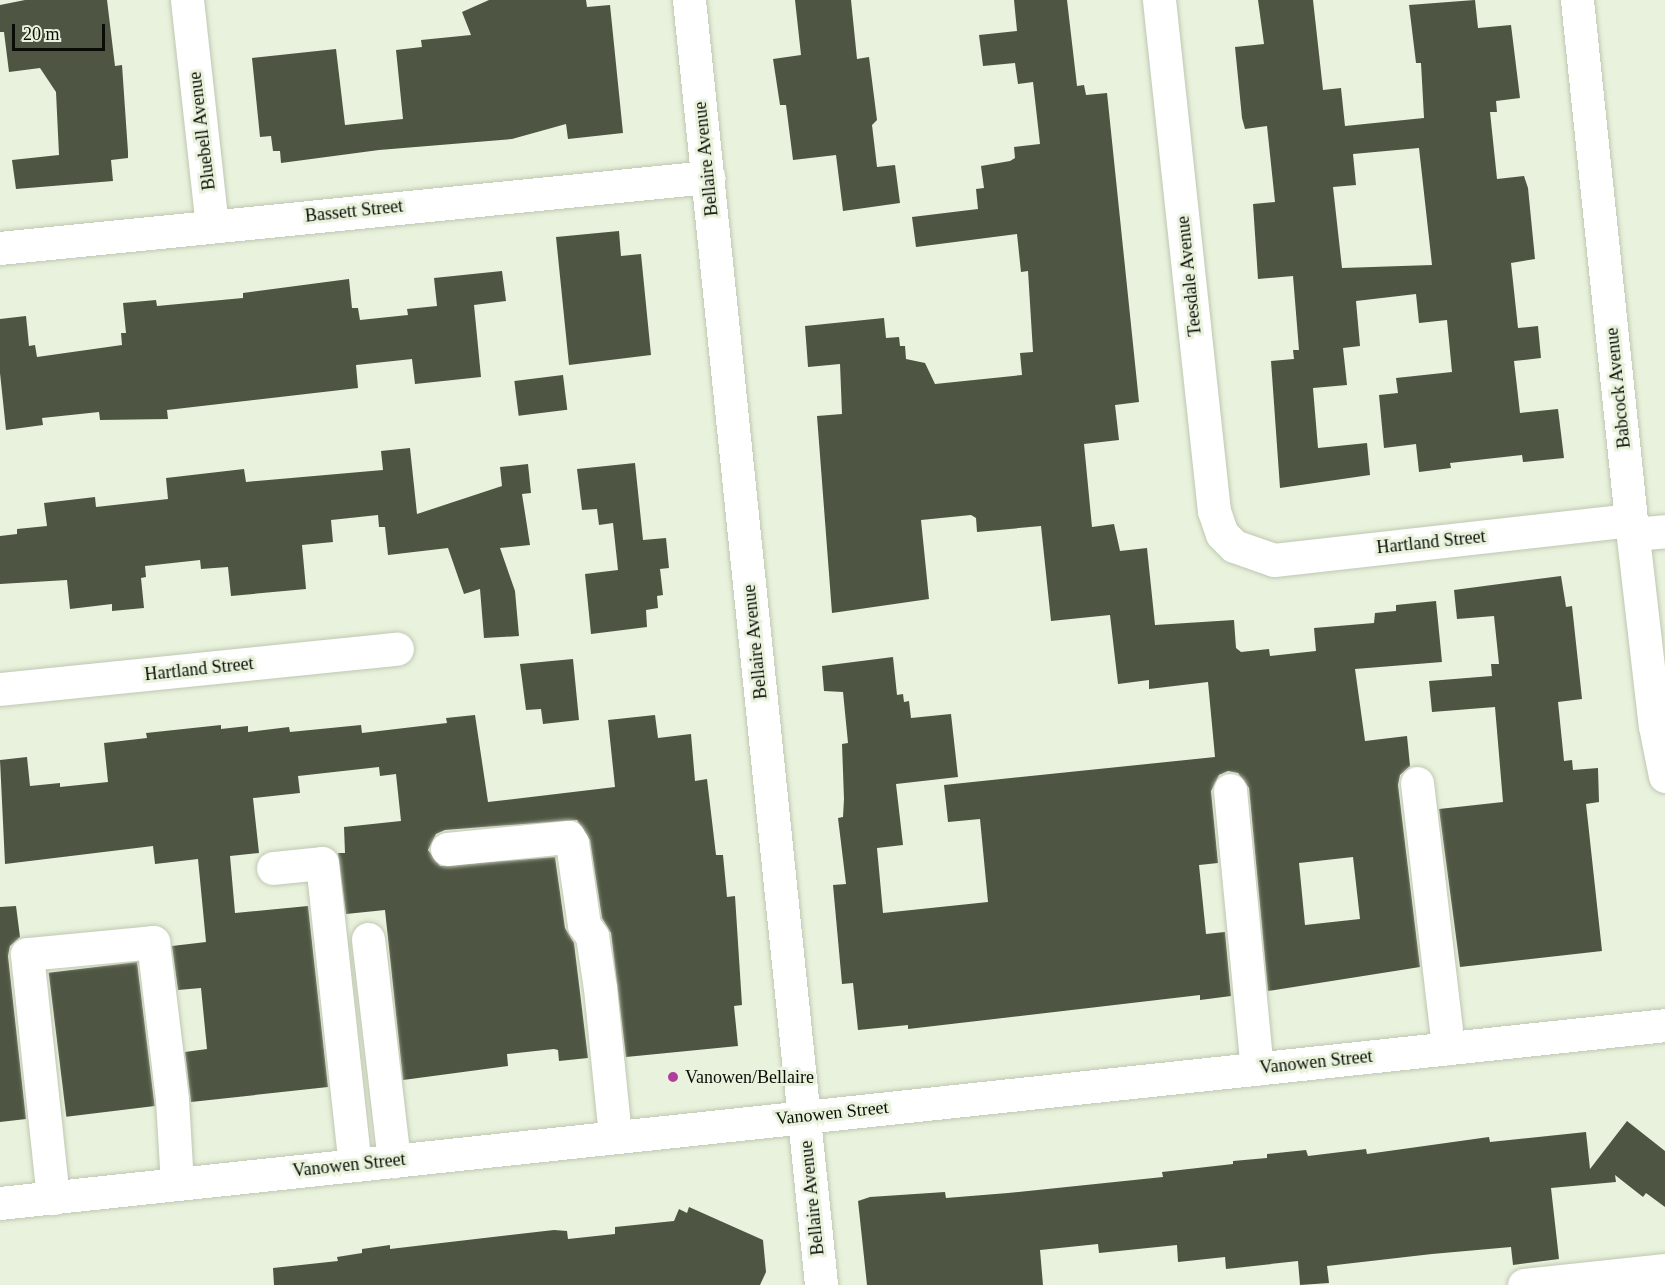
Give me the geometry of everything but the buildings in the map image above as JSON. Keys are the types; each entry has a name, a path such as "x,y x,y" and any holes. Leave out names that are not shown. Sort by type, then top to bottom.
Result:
{"street":[{"name":"Bluebell Avenue","path":"187,0 212,225"},
{"name":"Bellaire Avenue","path":"689,0 821,1285"},
{"name":"Teesdale Avenue","path":"1159,0 1214,511 1222,534 1234,546"},
{"name":"Babcock Avenue","path":"1577,0 1632,527 1655,726 1665,776"},
{"name":"Bassett Street","path":"0,248 708,177"},
{"name":"Hartland Street","path":"1234,546 1274,560 1632,527 1665,531"},
{"name":"Hartland Street","path":"0,689 397,649"},
{"path":"1417,783 1448,1048"},
{"path":"1230,790 1257,1068"},
{"path":"447,849 568,837 572,843 582,916 592,936 600,988 615,1136"},
{"path":"273,868 322,863 355,1165"},
{"path":"368,939 394,1161"},
{"path":"52,1198 27,954 153,942 172,1100 177,1184"},
{"name":"Vanowen Street","path":"0,1203 1665,1025"},
{"path":"1524,1285 1665,1270"}],"place":[{"name":"Vanowen/Bellaire","path":"673,1077"}]}
